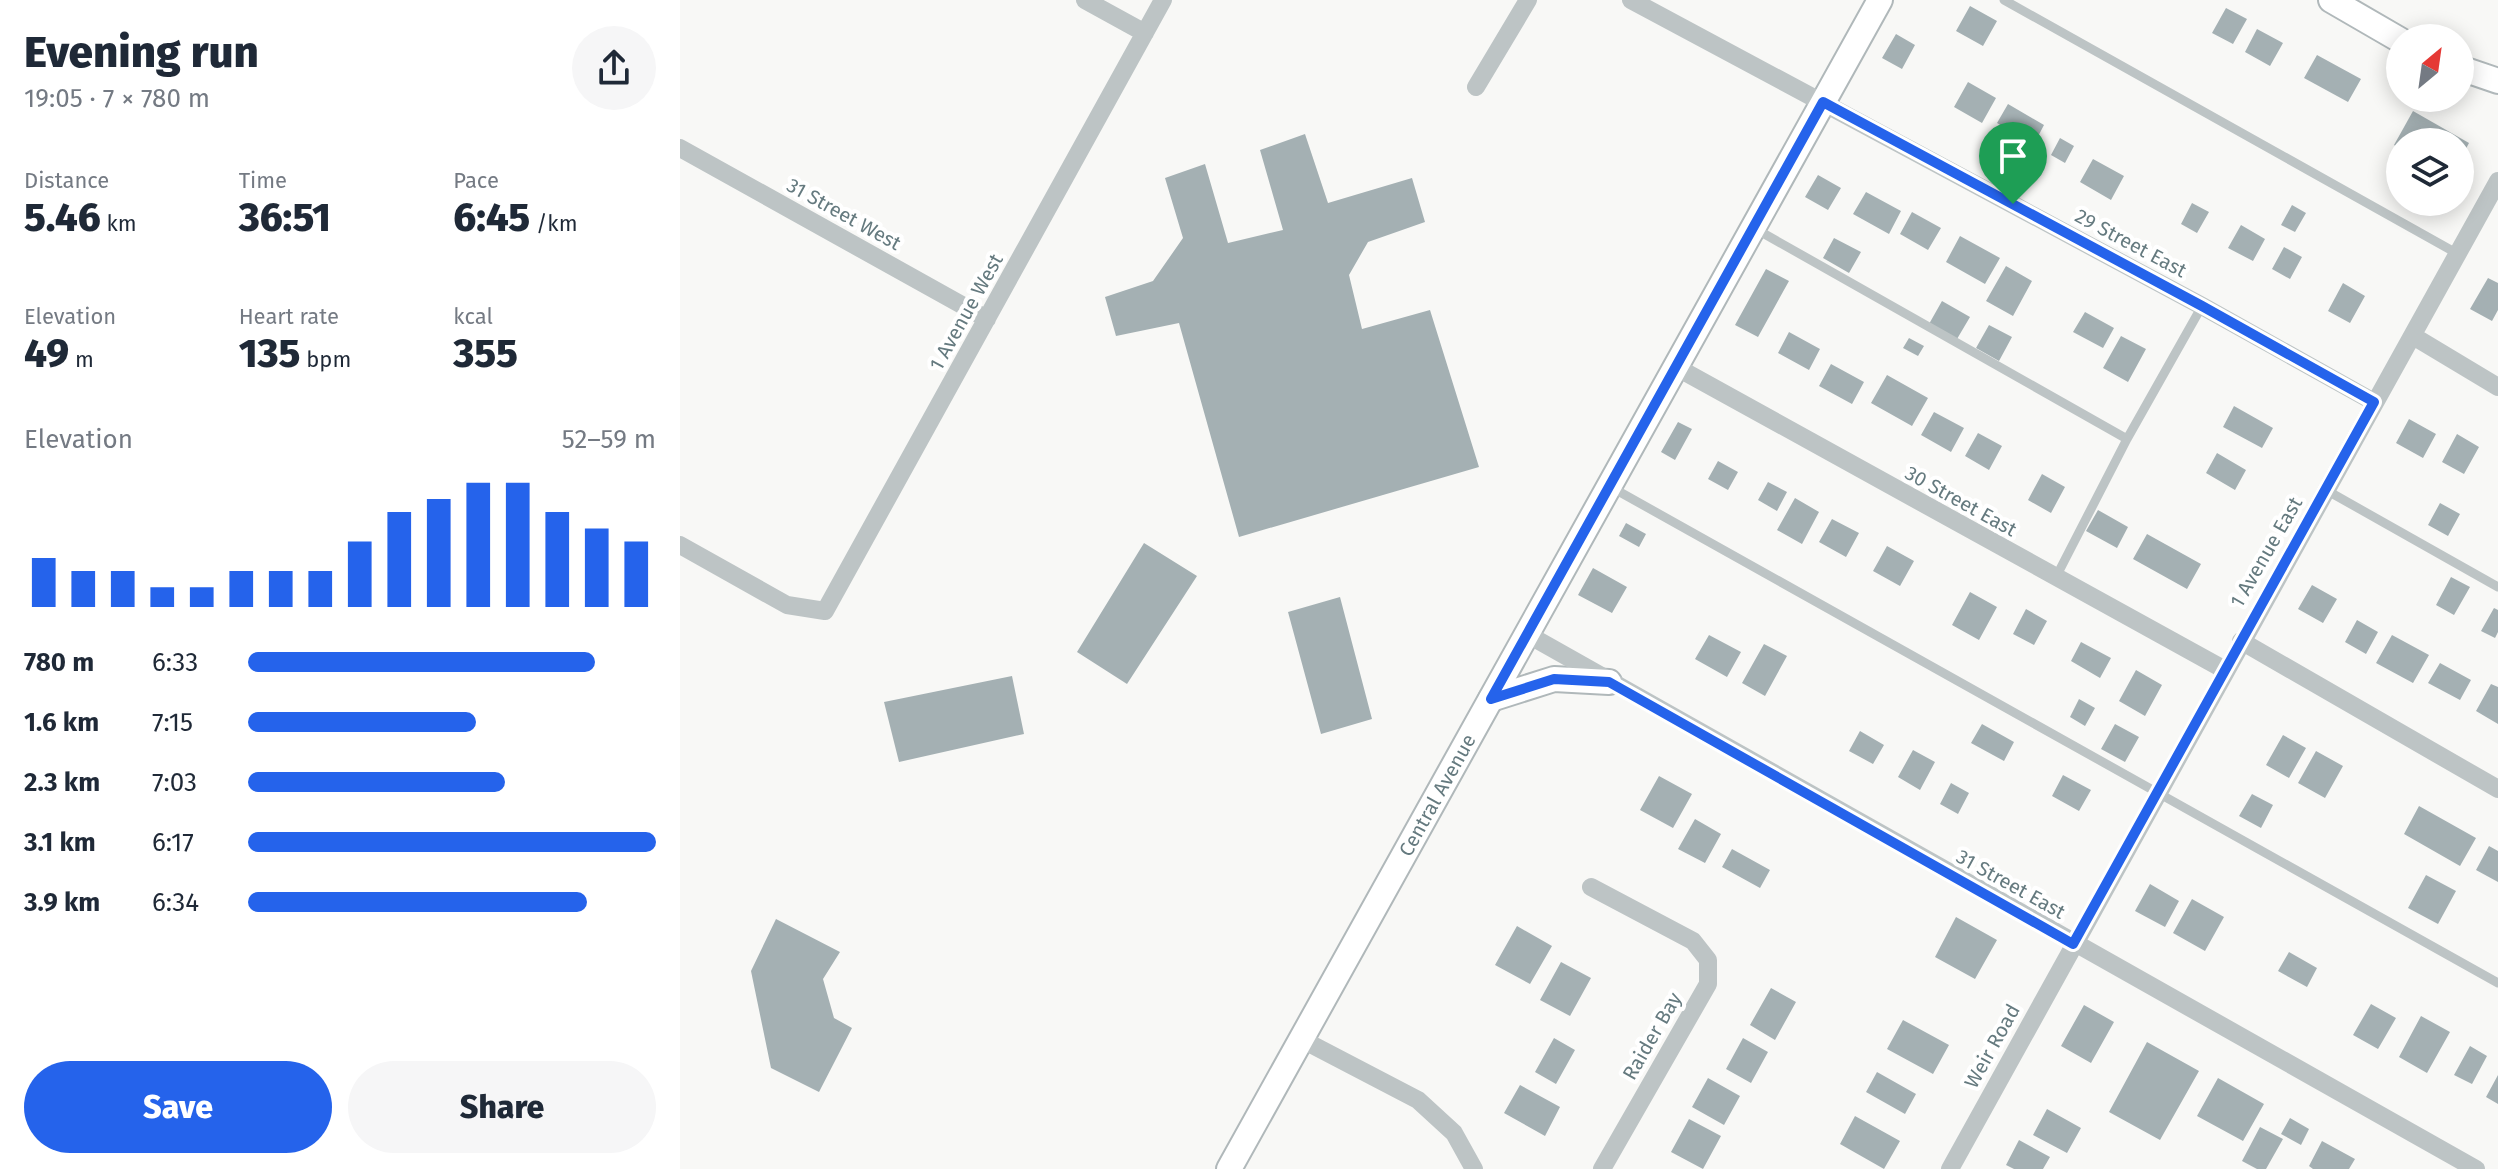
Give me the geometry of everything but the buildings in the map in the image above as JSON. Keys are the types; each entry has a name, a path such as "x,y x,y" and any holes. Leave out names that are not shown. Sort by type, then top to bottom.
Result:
{"street":[{"path":"1085,0 1145,33"},
{"name":"1 Avenue West","path":"680,545 787,605 825,611 1163,0"},
{"path":"1476,87 1528,0"},
{"name":"29 Street East","path":"1631,0 2202,306 2374,402"},
{"name":"Central Avenue","path":"1229,1169 1880,0"},
{"path":"2331,0 2386,32"},
{"path":"2474,73 2498,81"},
{"name":"31 Street West","path":"680,148 987,319"},
{"name":"1 Avenue East","path":"2073,944 2497,186"},
{"path":"2413,336 2498,387"},
{"name":"30 Street East","path":"1676,367 2055,579 2225,670"},
{"name":"31 Street East","path":"1527,634 2476,1169"},
{"path":"2241,641 2498,789"},
{"path":"1491,699 1554,679 1609,682"},
{"name":"Raider Bay","path":"1591,887 1693,941 1708,960 1708,984 1602,1169"},
{"name":"Weir Road","path":"1950,1169 2073,944"},
{"path":"1301,1039 1418,1100 1454,1133 1474,1169"}],"lane":[{"path":"2004,0 2458,254"},
{"path":"1753,228 2127,439"},
{"path":"2055,579 2127,439 2202,306"},
{"path":"1609,486 2498,983"},
{"path":"2326,490 2498,587"}],"route":[{"path":"1823,102 2013,204 2374,402 2073,944 1609,682 1554,679 1491,699 1823,102"}]}
